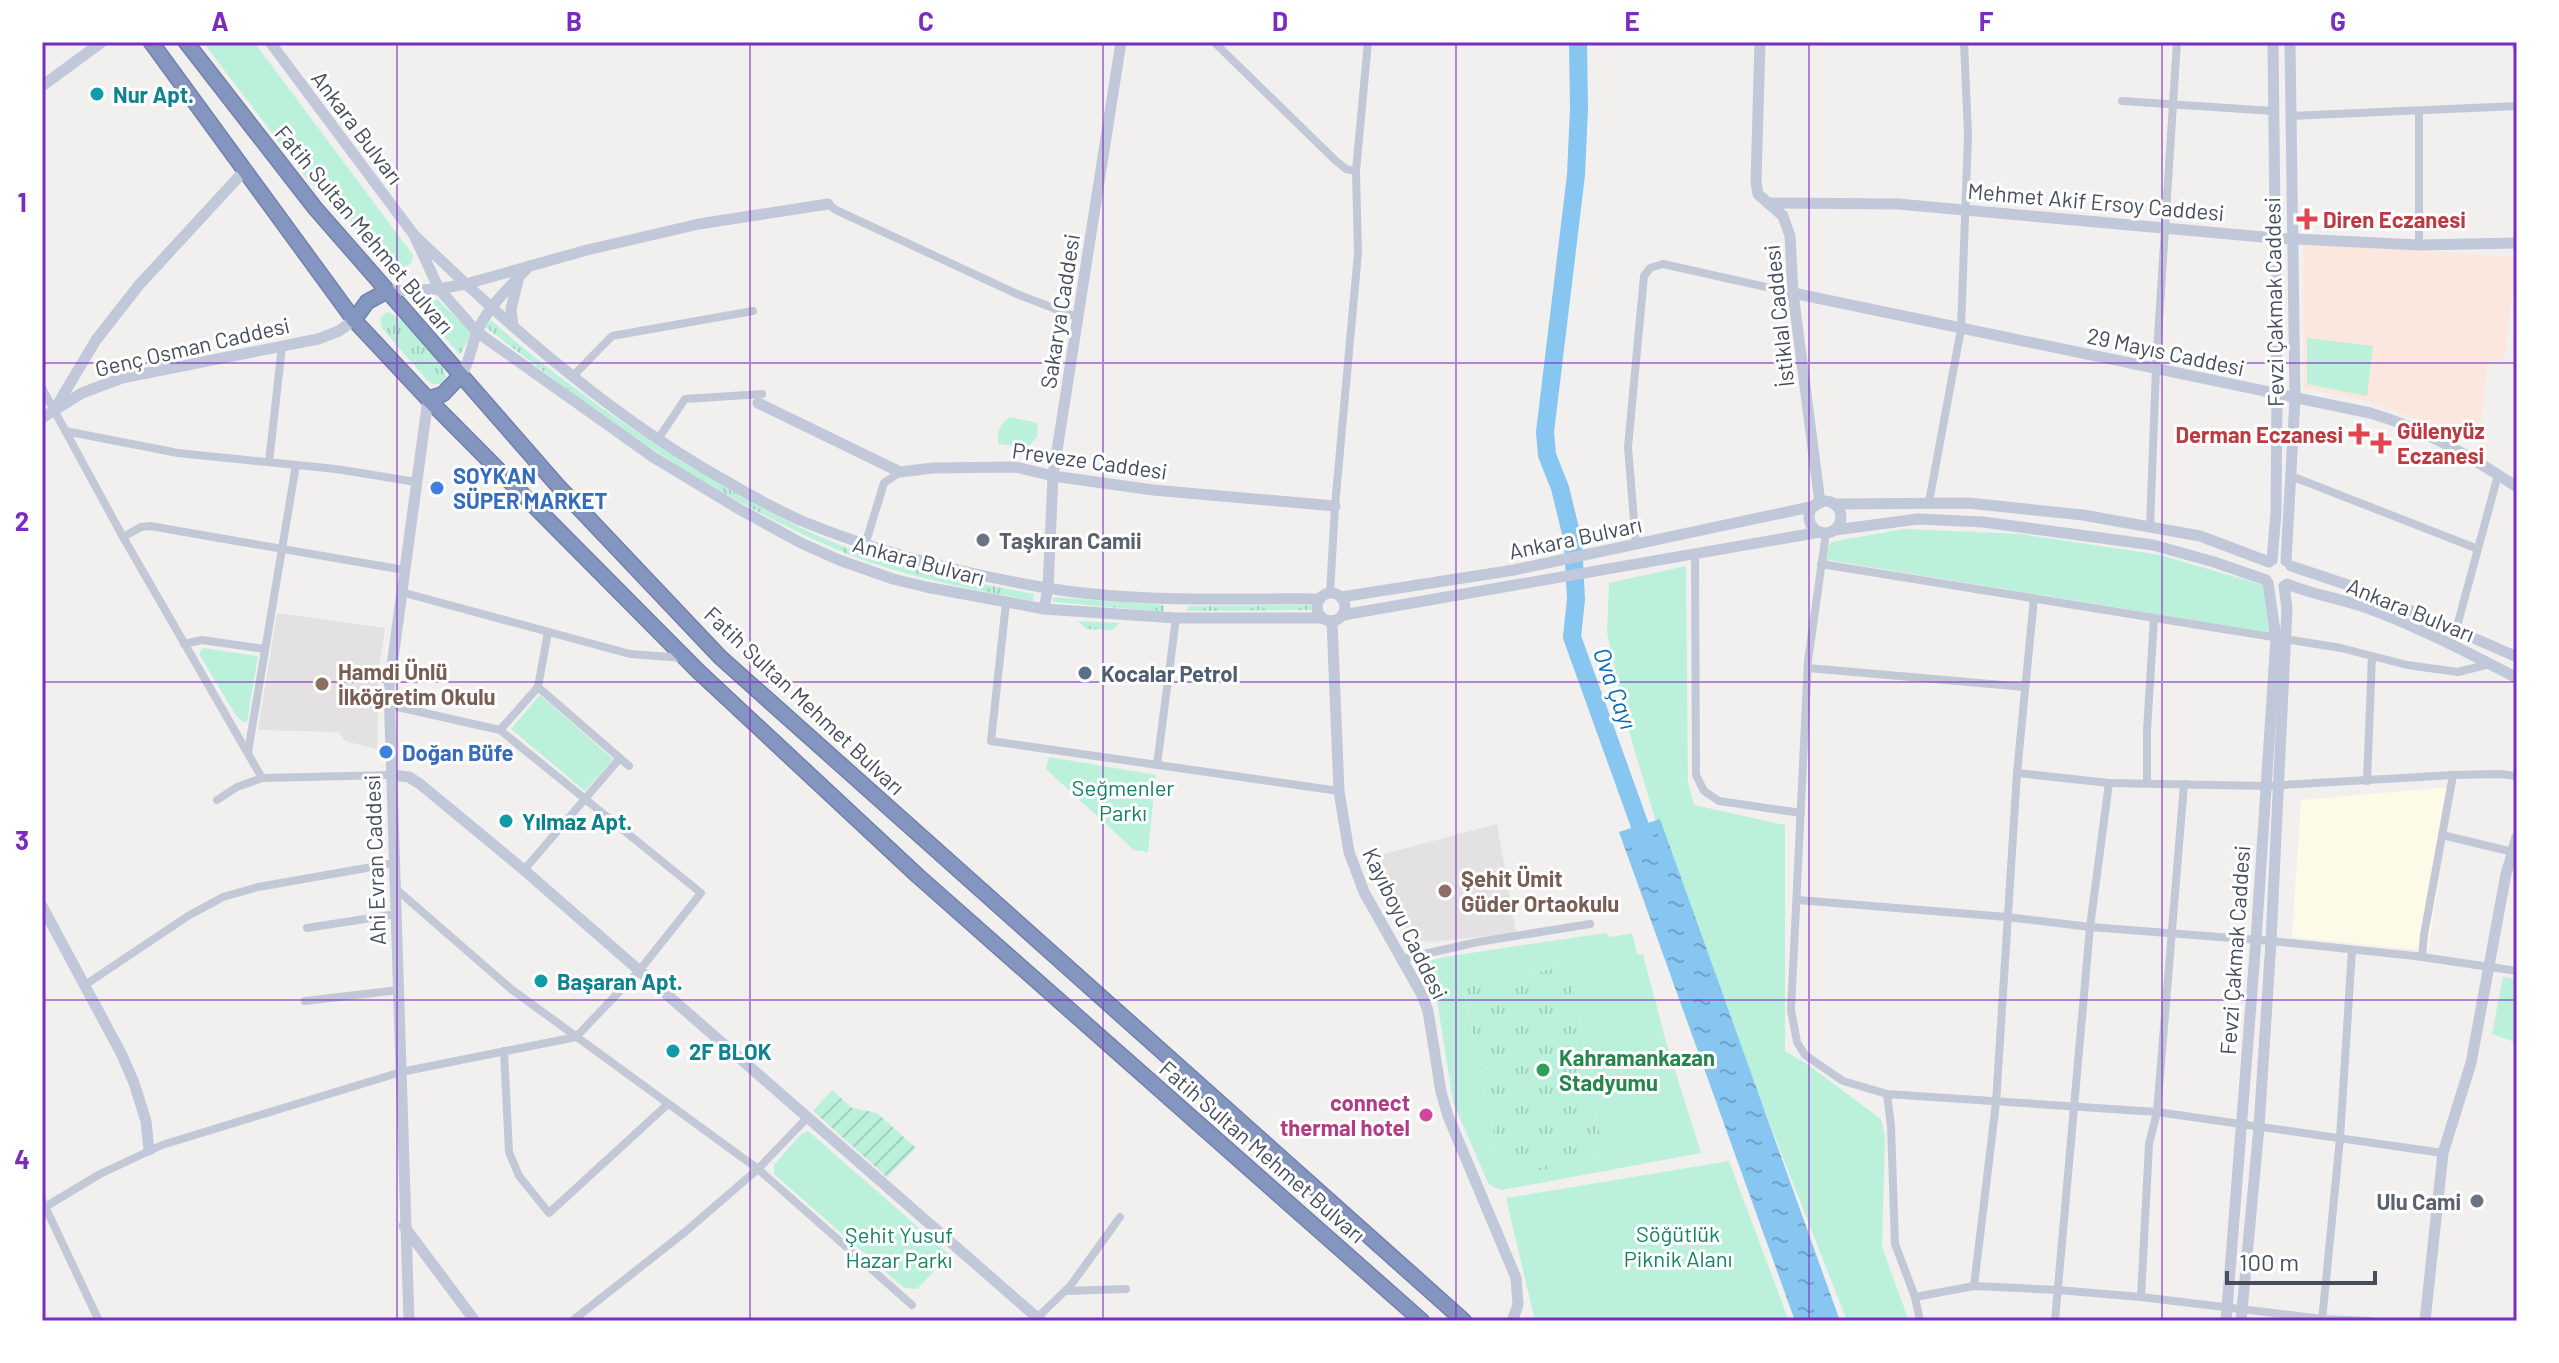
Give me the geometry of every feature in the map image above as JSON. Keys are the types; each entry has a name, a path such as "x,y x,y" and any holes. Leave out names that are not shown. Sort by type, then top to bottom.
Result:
{"highway":[{"name":"Fatih Sultan Mehmet Bulvarı","path":"151,42 354,320 684,658 918,876 1422,1321"},
{"name":"Fatih Sultan Mehmet Bulvarı","path":"186,42 306,197 387,291 558,486 720,657 1464,1321"},
{"path":"354,320 367,302 387,291"},
{"path":"428,399 443,394 461,375"}],"main road":[{"path":"42,86 102,42"},
{"name":"Ankara Bulvarı","path":"270,42 414,235 491,308 572,377 702,468 788,515 865,545 1048,588 1093,593 1179,597 1330,596 1514,570 1817,504 1929,502 1996,505 2083,515 2200,536 2270,561"},
{"name":"Sakarya Caddesi","path":"1044,609 1048,588 1053,476 1121,42"},
{"name":"İstiklal Caddesi","path":"1760,42 1756,182 1758,194 1777,209 1787,223 1817,504"},
{"name":"Fevzi Çakmak Caddesi","path":"2270,561 2276,513 2277,396 2273,42"},
{"name":"Fevzi Çakmak Caddesi","path":"2288,563 2295,399 2290,42"},
{"path":"53,411 96,340 132,294 246,169"},
{"name":"Mehmet Akif Ersoy Caddesi","path":"1768,203 1898,204 2274,238 2419,245 2517,243"},
{"path":"387,291 439,289 466,284 530,265 699,224 828,204"},
{"name":"Ankara Bulvarı","path":"414,235 439,289 477,332 653,457 739,509 839,560 893,579 1006,603 1044,609 1176,618 1332,618 1695,553 1918,519 1983,522 2153,545 2214,562 2267,582"},
{"path":"461,375 469,362 477,332 491,308 530,265"},
{"path":"513,327 511,309 518,278"},
{"name":"29 Mayıs Caddesi","path":"1793,293 2396,421 2465,454 2517,487"},
{"name":"Genç Osman Caddesi","path":"42,418 82,393 122,378 329,335 354,320"},
{"path":"760,398 900,472"},
{"name":"Ahi Evran Caddesi","path":"409,1321 389,705 390,671 428,399"},
{"name":"Preveze Caddesi","path":"900,472 933,468 1016,467 1053,476 1153,490 1335,506"},
{"path":"1817,504 1812,510 1812,526 1827,532 1841,517 1834,504"},
{"path":"2279,558 2288,563 2292,577 2285,585 2275,587 2267,582 2264,572 2270,561 2279,558"},
{"name":"Ankara Bulvarı","path":"2288,563 2366,591 2517,657"},
{"name":"Fevzi Çakmak Caddesi","path":"2267,582 2281,639"},
{"name":"Ankara Bulvarı","path":"2285,585 2381,614 2517,678"},
{"name":"Fevzi Çakmak Caddesi","path":"2241,1315 2259,1127 2271,941 2273,786 2281,639 2287,608 2285,585"},
{"path":"1330,596 1345,604 1332,618 1317,610 1330,596"},
{"path":"1176,618 1179,597"},
{"name":"Kayıboyu Caddesi","path":"1332,618 1339,791 1344,832 1354,870 1364,892 1416,983 1428,1011 1441,1092 1452,1128 1512,1264 1519,1291 1516,1315 1512,1321"},
{"path":"392,775 409,777 420,784 524,870 1039,1319"},
{"name":"Fevzi Çakmak Caddesi","path":"2226,1321 2256,940 2273,786"},
{"path":"2425,1321 2443,1153 2471,1063 2517,837"},
{"path":"42,906 122,1055 146,1121 149,1150"},
{"path":"404,1226 475,1321"}],"street":[{"path":"1214,42 1335,160 1346,169 1356,171"},
{"path":"1330,596 1358,253 1356,171 1368,42"},
{"path":"1929,502 1961,329 1968,135 1964,42"},
{"path":"2150,527 2156,368 2177,42"},
{"path":"2514,42 2517,48"},
{"path":"2122,101 2273,111"},
{"path":"2290,116 2517,106"},
{"path":"2419,112 2419,245"},
{"path":"828,204 1017,294 1079,318"},
{"path":"1636,545 1628,447 1644,276 1655,266 1667,265 1793,293"},
{"path":"572,377 612,336 753,311"},
{"path":"269,462 282,346"},
{"path":"42,388 123,537 262,778"},
{"path":"658,439 685,399 760,398"},
{"path":"65,431 178,453 416,482"},
{"path":"247,753 296,465"},
{"path":"865,545 884,483 900,472"},
{"path":"2456,630 2498,475"},
{"path":"2291,476 2478,549"},
{"path":"123,537 141,527 150,526 404,570"},
{"path":"1827,532 1808,668 1791,1010 1797,1042 1805,1055 1843,1081 1887,1094 2157,1112 2443,1153"},
{"path":"1695,553 1696,775 1704,791 1719,801 1801,813"},
{"path":"1821,564 2341,648 2407,665 2458,672 2491,664"},
{"path":"401,592 630,654 684,658"},
{"path":"1974,1286 1996,1103 2017,773 2034,598"},
{"path":"1006,603 991,741 1339,791"},
{"path":"1157,765 1176,618"},
{"path":"2147,783 2154,618"},
{"path":"500,730 538,687 548,632"},
{"path":"184,644 202,640 265,649"},
{"path":"2367,781 2372,656"},
{"path":"1808,668 2025,687"},
{"path":"538,687 629,766"},
{"path":"99,1321 44,1203 149,1150 306,1100 401,1072 576,1037 639,971 701,893 500,730 389,705"},
{"path":"524,870 620,758"},
{"path":"2017,773 2109,783 2273,786 2453,775 2517,776"},
{"path":"217,800 237,787 262,778 392,775"},
{"path":"2422,957 2453,775"},
{"path":"2055,1321 2090,927 2109,783"},
{"path":"2141,1297 2149,1144 2157,1112 2184,784"},
{"path":"2442,835 2513,852"},
{"path":"85,985 215,900 240,891 395,863"},
{"path":"396,889 511,989 758,1169 912,1305"},
{"path":"1798,900 2271,941 2517,971"},
{"path":"307,928 397,914"},
{"path":"1402,959 1478,942 1590,924"},
{"path":"2322,1320 2340,1138 2352,950"},
{"path":"305,1001 399,990"},
{"path":"504,1051 509,1152 519,1176 549,1213 668,1104"},
{"path":"1887,1094 1895,1244 1915,1297 1920,1321"},
{"path":"572,1321 685,1232 758,1169 807,1118"},
{"path":"1039,1319 1065,1291 1120,1217"},
{"path":"1915,1297 1974,1286 2058,1290 2227,1307 2241,1315 2372,1321"},
{"path":"1065,1291 1126,1289"}],"shaded area":[{"path":"2303,244 2516,257 2504,361 2487,363 2480,432 2462,439 2375,403 2304,388"},
{"name":"Hamdi Ünlü İlköğretim Okulu","path":"277,613 385,628 379,668 377,749 345,741 338,732 258,730"},
{"path":"2452,787 2428,951 2292,937 2301,800"},
{"name":"Şehit Ümit Güder Ortaokulu","path":"1497,824 1516,933 1431,942 1418,940 1411,935 1365,859"}],"green space":[{"path":"203,42 254,42 413,255 409,264 399,268 381,253 307,179"},
{"path":"438,300 470,331 460,355 414,301"},
{"path":"388,312 431,350 446,377 441,384 432,384 427,380 386,333 380,318"},
{"path":"491,320 569,384 623,422 708,477 786,520 867,555 929,572 1034,594 1033,601 940,582 872,563 755,510 665,457 591,407 485,327"},
{"path":"2307,338 2373,346 2367,396 2307,384"},
{"path":"1010,417 1038,423 1037,437 1027,448 999,444 1000,429"},
{"path":"1904,529 2021,534 2160,555 2263,585 2271,633 1828,560 1821,563 1831,542"},
{"path":"1686,566 1688,783 1694,805 1785,825 1785,1051 1881,1119 1885,1136 1882,1247 1909,1321 1847,1321 1659,832 1624,715 1607,632 1609,583"},
{"path":"1053,597 1164,605 1164,612 1053,602"},
{"path":"1311,605 1311,610 1187,611 1188,606"},
{"path":"1078,621 1120,623 1112,630 1086,629"},
{"path":"203,648 258,656 247,722 235,714 199,654"},
{"path":"540,695 613,759 585,791 511,729"},
{"name":"Seğmenler Parkı","path":"1049,757 1156,775 1148,852 1134,850 1046,769"},
{"path":"1605,933 1611,937 1632,933 1637,954 1643,955 1701,1153 1502,1190 1493,1187 1488,1183 1453,1102 1437,1000 1421,963","holes":["1569,965 1602,1144 1593,1156 1563,1166 1526,1172 1505,1168 1497,1151 1463,988"]},
{"path":"1569,965 1602,1144 1595,1155 1575,1163 1538,1171 1510,1171 1503,1165 1497,1151 1463,987"},
{"path":"2503,977 2517,979 2517,1043 2492,1034"},
{"path":"832,1090 852,1108 877,1113 916,1148 887,1177 813,1111"},
{"name":"Şehit Yusuf Hazar Parkı","path":"808,1131 950,1255 917,1289 904,1288 774,1174 774,1165 800,1135"},
{"name":"Söğütlük Piknik Alanı","path":"1729,1161 1789,1321 1535,1321 1506,1198"}],"water":[{"path":"1660,819 1840,1321 1795,1321 1619,832"}],"waterway":[{"name":"Ova Çayı","path":"1578,42 1576,175 1545,432 1547,455 1560,488 1573,541 1576,599 1572,637 1648,848"}],"place":[{"name":"Nur Apt.","path":"97,94"},
{"name":"Diren Eczanesi","path":"2307,219"},
{"name":"Derman Eczanesi","path":"2359,434"},
{"name":"Gülenyüz Eczanesi","path":"2381,443"},
{"name":"SOYKAN SÜPER MARKET","path":"437,488"},
{"name":"Taşkıran Camii","path":"983,540"},
{"name":"Kocalar Petrol","path":"1085,673"},
{"name":"Hamdi Ünlü İlköğretim Okulu","path":"322,684"},
{"name":"Doğan Büfe","path":"386,752"},
{"name":"Yılmaz Apt.","path":"506,821"},
{"name":"Şehit Ümit Güder Ortaokulu","path":"1445,891"},
{"name":"Başaran Apt.","path":"541,981"},
{"name":"2F BLOK","path":"673,1051"},
{"name":"Kahramankazan Stadyumu","path":"1543,1070"},
{"name":"connect thermal hotel","path":"1426,1115"},
{"name":"Ulu Cami","path":"2477,1201"}]}
